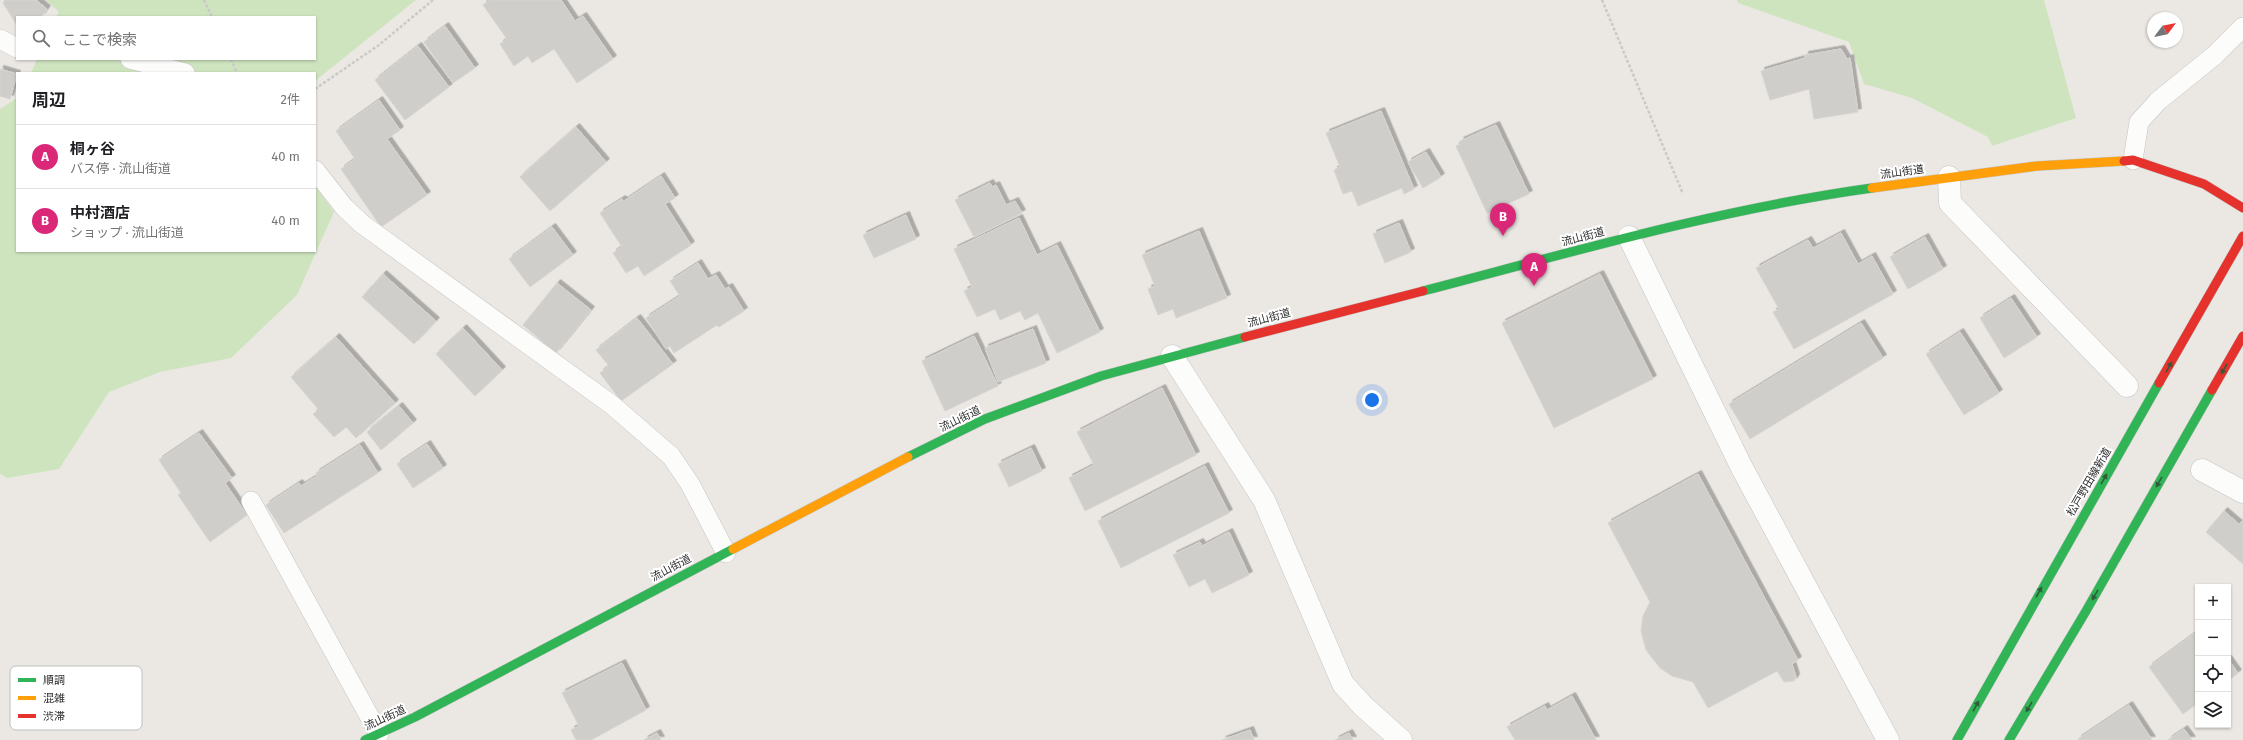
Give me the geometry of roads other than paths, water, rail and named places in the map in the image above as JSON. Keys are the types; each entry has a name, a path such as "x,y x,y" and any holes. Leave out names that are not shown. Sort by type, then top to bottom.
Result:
{"main road":[{"name":"流山街道","path":"372,737 416,717 726,553 985,419 1101,376 1172,356 1629,237 1822,195 2037,166 2133,160 2204,184 2243,208"},
{"name":"松戸野田線新道","path":"1958,740 2044,583 2243,236"},
{"path":"2009,740 2086,611 2243,336"}],"street":[{"path":"1949,177 1950,203 2127,386"},
{"path":"1629,237 1742,468 1888,740"},
{"path":"1172,356 1264,500 1343,684 1363,706 1401,740"},
{"path":"2202,470 2243,492"}],"lane":[{"path":"2133,160 2139,122 2158,101 2215,55 2243,27"},
{"path":"0,39 16,47"},
{"path":"134,60 182,72"},
{"path":"316,171 344,207 362,224 612,405 671,456 690,484 726,553"},
{"path":"251,502 372,737"}],"place":[{"name":"中村酒店","path":"1503,236"},
{"name":"桐ヶ谷","path":"1534,286"}]}
